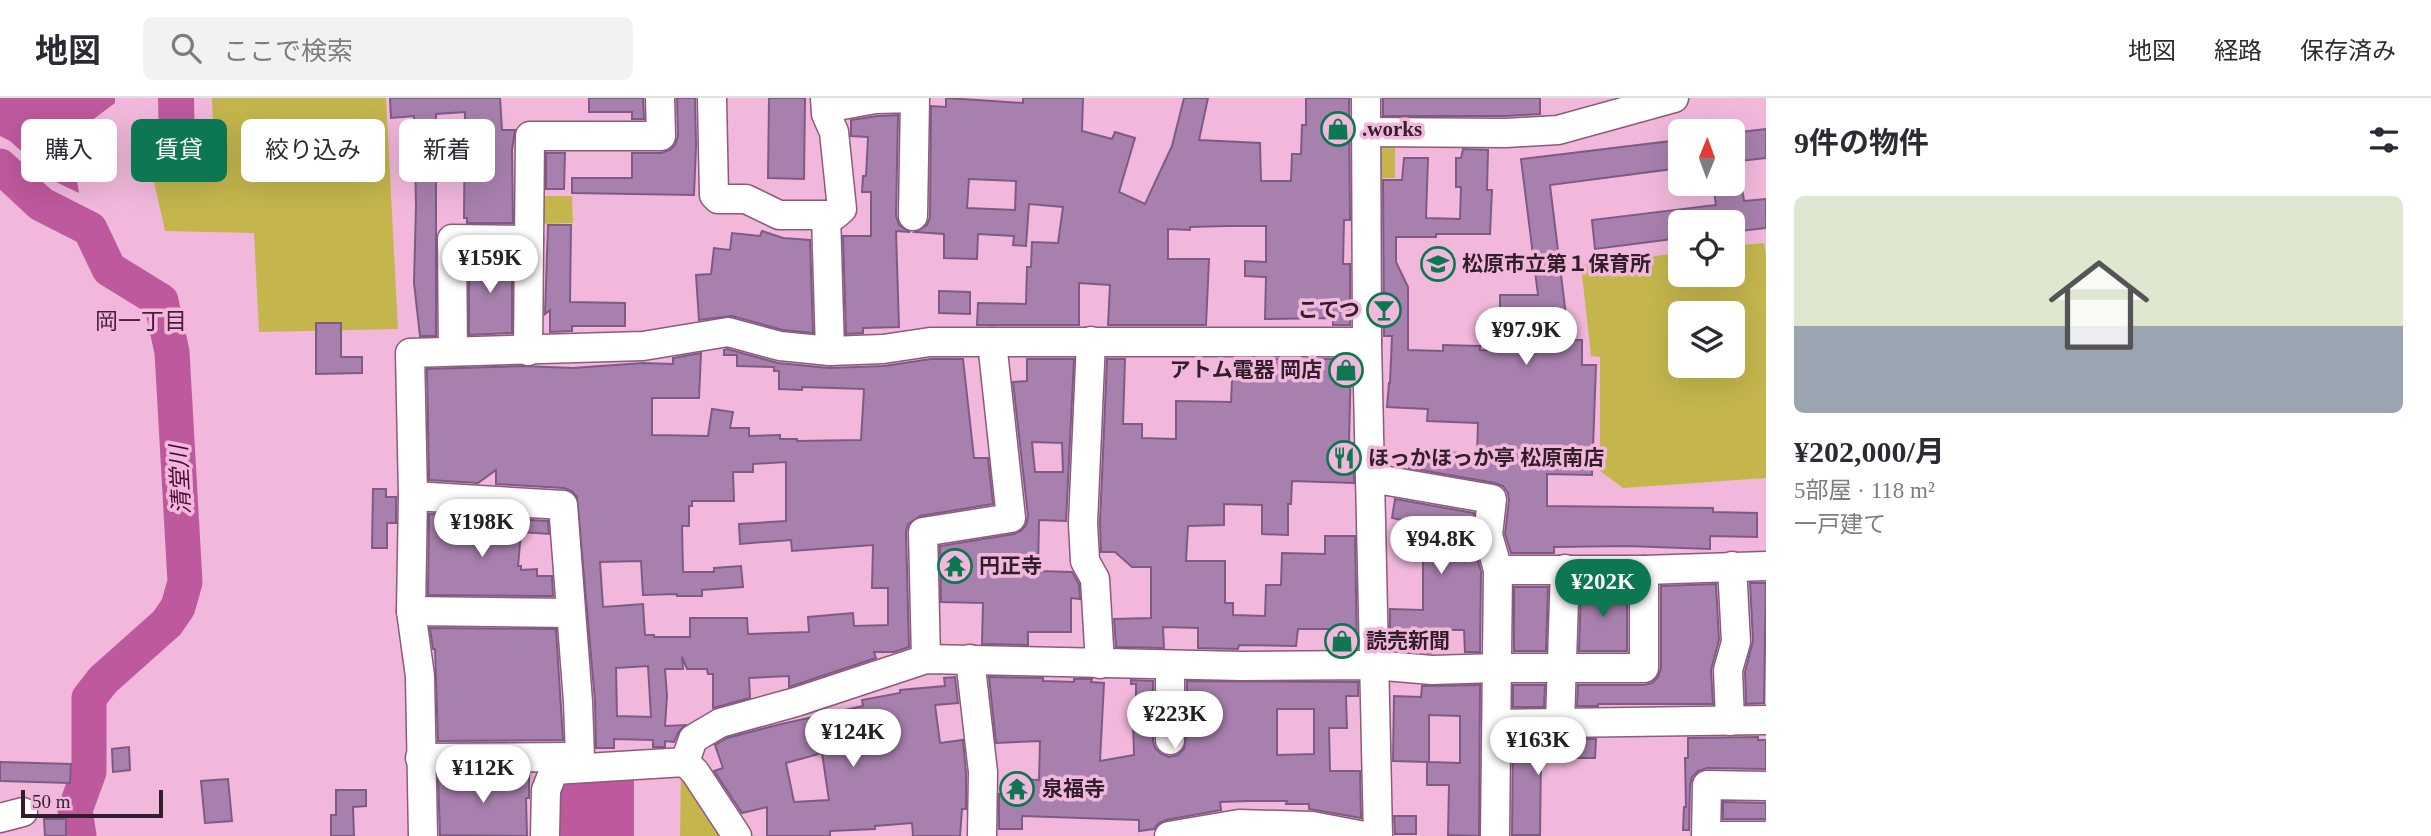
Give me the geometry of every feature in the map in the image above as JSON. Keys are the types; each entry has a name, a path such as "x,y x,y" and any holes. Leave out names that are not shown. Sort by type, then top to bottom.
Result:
{"street":[{"path":"528,351 530,136 661,136 660,98"},
{"path":"712,98 714,195 719,199 746,199 779,215 835,215 842,209 834,132 826,114 826,103 915,98 913,216"},
{"path":"1366,98 1367,342 1378,836"},
{"path":"1366,132 1506,133 1558,130 1674,98"},
{"path":"826,215 830,351"},
{"path":"453,351 452,239 529,240"},
{"path":"423,836 420,676 411,611 413,496 410,353 643,346 728,332 780,346 830,351 883,349 930,342 1367,342"},
{"path":"1091,341 1083,523 1085,561 1094,579 1100,664"},
{"path":"926,659 923,532 1011,518 992,342"},
{"path":"1371,478 1492,499 1488,535 1498,569 1495,835"},
{"path":"413,496 563,506 580,757"},
{"path":"1730,721 1728,670 1736,642 1732,566"},
{"path":"1498,569 1644,570 1766,566"},
{"path":"1560,723 1565,569"},
{"path":"685,762 693,739 720,723 796,702 926,659 1170,665 1373,664 1433,670 1644,668 1644,570"},
{"path":"411,611 571,613"},
{"path":"970,659 983,772 982,836"},
{"path":"1170,665 1170,740"},
{"path":"1497,724 1766,720"},
{"path":"420,758 607,757 632,764"},
{"path":"545,836 546,790 554,770 685,762 695,772 737,836"},
{"path":"1766,786 1707,785 1706,836 1766,836"},
{"path":"1168,836 1239,824 1312,826 1364,836"}],"shaded area":[{"path":"0,98 115,98 115,103 94,119 21,119 21,151 0,136"},
{"path":"158,98 194,98 194,119 158,119"},
{"path":"212,98 386,98 398,329 259,332 254,233 165,231 154,182 227,182 227,119 213,119"},
{"path":"1386,139 1395,139 1395,178 1378,178 1378,148"},
{"path":"56,182 77,182 79,193"},
{"path":"542,196 572,196 573,223 542,224"},
{"path":"1764,243 1766,478 1623,488 1600,471 1600,357 1591,356 1581,265 1668,254 1668,287 1745,287 1745,245"},
{"path":"681,770 730,836 680,836"},
{"path":"634,773 634,836 552,836 552,793 563,780"}],"building":[{"path":"390,98 500,98 502,130 515,130 512,150 513,223 467,223 467,218 464,218 464,182 495,182 495,119 465,119 465,112 436,114 436,119 414,119 414,116 391,118"},
{"path":"589,98 643,98 644,119 632,119 632,112 589,112"},
{"path":"677,98 695,98 694,195 572,193 572,178 632,178 632,153 661,153 670,150 678,136"},
{"path":"769,98 805,98 804,179 768,178"},
{"path":"946,98 1023,103 1023,98 1083,98 1082,131 1112,139 1115,132 1135,138 1119,192 1145,204 1172,146 1184,98 1208,98 1199,140 1260,143 1261,181 1291,181 1292,154 1301,154 1302,125 1306,125 1306,98 1349,98 1350,220 1344,220 1343,264 1350,264 1350,325 1333,325 1333,318 1265,319 1266,277 1245,276 1245,261 1266,262 1266,226 1226,226 1190,227 1190,230 1168,229 1168,259 1209,259 1206,325 1108,325 1110,285 1079,283 1079,325 977,325 978,303 1026,304 1027,267 1031,267 1032,242 1058,243 1063,207 1029,204 1026,246 1013,245 1014,236 978,234 977,259 944,258 944,234 915,232 927,225 930,217 931,106 946,107","holes":["969,179 1016,181 1015,210 967,208"]},
{"path":"1383,98 1540,98 1540,114 1383,116"},
{"path":"898,115 896,216 899,225 910,232 896,231 899,327 863,328 863,333 846,334 843,236 871,236 871,192 862,192 863,176 866,176 868,137 851,136 851,120"},
{"path":"1766,129 1766,158 1745,160 1745,131"},
{"path":"1668,141 1668,170 1550,185 1569,340 1582,340 1582,365 1596,365 1592,475 1547,474 1547,506 1713,508 1713,512 1757,513 1757,537 1710,536 1710,549 1554,547 1554,553 1511,553 1505,534 1509,500 1503,486 1409,468 1411,451 1445,455 1445,452 1477,454 1478,423 1427,421 1428,409 1387,407 1392,336 1384,336 1383,180 1402,180 1404,158 1428,158 1426,218 1460,219 1461,187 1456,187 1456,158 1461,158 1463,149 1488,150 1487,190 1492,190 1490,234 1396,237 1396,262 1408,287 1408,350 1443,351 1443,345 1518,351 1518,320 1500,320 1500,295 1538,295 1521,159"},
{"path":"546,153 565,153 564,189 546,189"},
{"path":"415,182 436,182 436,336 420,336 414,283"},
{"path":"1715,196 1743,196 1744,201 1766,199 1766,228 1745,230 1745,210 1675,210 1716,205"},
{"path":"1668,211 1668,240 1595,249 1592,220"},
{"path":"548,225 571,225 570,302 625,303 625,326 572,326 572,331 550,332 550,310 545,314"},
{"path":"762,231 783,238 810,240 813,333 783,330 732,316 699,320 696,275 711,274 714,248 730,250 732,233 760,236"},
{"path":"469,256 512,256 512,333 469,335"},
{"path":"939,291 970,292 970,314 939,313"},
{"path":"316,323 341,323 341,357 362,357 362,373 316,374"},
{"path":"724,350 778,363 829,368 884,366 931,359 963,359 974,458 988,458 993,504 920,516 908,524 909,647 894,652 874,652 876,658 789,687 789,676 749,678 750,698 713,708 713,674 708,674 707,669 687,669 682,657 683,669 665,669 665,726 685,725 674,742 665,741 665,747 653,747 653,740 614,739 614,748 596,748 595,701 577,497 564,488 496,484 496,470 478,483 429,480 427,369 673,364 673,358 701,353 699,398 652,398 652,435 708,436 712,409 733,412 730,428 749,428 749,436 780,435 780,439 797,441 861,440 864,389 779,389 779,371 774,371 774,367 737,366 737,355 724,355","holes":["786,462 786,521 739,524 740,544 791,540 792,551 873,545 872,588 888,588 888,625 854,626 853,613 808,617 809,632 748,634 747,618 690,618 690,637 654,637 645,635 643,604 603,607 600,562 641,561 643,595 702,596 702,590 743,587 741,566 714,568 714,572 683,572 682,526 689,526 689,506 692,506 692,501 734,501 733,472 753,472 753,464","648,666 651,717 617,716 616,668"]},
{"path":"1027,359 1074,359 1066,521 1039,520 1038,571 1072,572 1079,584 1080,599 1071,598 1071,632 1028,632 1028,645 982,644 983,603 941,602 940,546 1014,534 1026,525 1028,516 1013,382 1027,381","holes":["1032,442 1062,443 1063,472 1035,472"]},
{"path":"1107,359 1125,359 1123,424 1142,424 1142,438 1176,439 1176,401 1231,402 1233,359 1351,359 1349,443 1353,443 1354,483 1292,481 1291,504 1288,504 1288,535 1262,534 1262,505 1224,504 1224,525 1188,526 1186,561 1225,561 1225,603 1233,603 1233,615 1265,616 1266,585 1281,585 1282,553 1325,554 1325,536 1355,536 1357,648 1335,649 1336,629 1298,629 1296,646 1239,645 1238,649 1198,648 1198,628 1163,627 1164,648 1116,647 1114,619 1151,618 1151,567 1132,567 1115,552 1101,552"},
{"path":"373,489 386,489 386,497 396,497 396,523 387,523 387,548 372,548"},
{"path":"1395,499 1474,513 1472,539 1481,572 1480,652 1465,652 1464,630 1432,630 1431,653 1405,651 1406,629 1390,629 1390,609 1423,610 1423,545 1401,545 1402,520 1392,518"},
{"path":"429,514 453,515 452,524 496,523 496,518 548,521 549,534 521,532 518,566 521,566 521,570 537,569 537,576 552,576 553,596 428,595"},
{"path":"1750,583 1766,583 1764,703 1746,704 1745,672 1753,641"},
{"path":"1716,584 1719,640 1711,670 1713,704 1577,706 1578,685 1644,685 1652,683 1658,677 1661,668 1661,586"},
{"path":"1514,587 1548,587 1546,651 1514,651"},
{"path":"1581,587 1627,587 1627,651 1579,651"},
{"path":"430,628 556,629 563,740 438,741 435,649"},
{"path":"955,677 958,703 935,705 940,743 963,740 966,809 962,809 960,836 913,836 912,823 875,826 875,829 830,831 830,836 767,836 767,807 742,813 714,771 723,768 715,745 727,738 863,706 862,700 900,693 900,690 945,686 944,678","holes":["822,753 829,800 794,802 786,763"]},
{"path":"989,677 1043,678 1043,681 1074,682 1074,679 1092,679 1091,682 1104,683 1100,761 1134,755 1136,684 1131,684 1131,680 1153,681 1153,741 1161,754 1169,757 1178,755 1184,749 1187,731 1201,732 1202,698 1187,698 1187,681 1358,682 1358,696 1346,696 1347,728 1329,728 1330,771 1360,771 1361,818 1309,809 1309,804 1249,801 1220,802 1221,810 1166,820 1154,829 1139,831 1139,820 1022,816 1022,829 999,829 999,794 1014,794 1014,779 1039,780 1040,741 996,743","holes":["1277,709 1314,709 1314,754 1277,755"]},
{"path":"1480,685 1479,836 1448,835 1449,785 1427,785 1427,762 1393,761 1394,696 1421,697 1422,686","holes":["1429,715 1460,716 1460,763 1429,762"]},
{"path":"1513,685 1545,685 1544,707 1513,707"},
{"path":"1758,737 1758,740 1766,740 1766,769 1707,768 1698,771 1692,777 1690,785 1689,830 1683,830 1688,738"},
{"path":"1596,739 1595,758 1541,758 1540,835 1512,835 1513,740"},
{"path":"129,747 130,770 113,772 112,749"},
{"path":"0,762 71,764 70,783 0,781"},
{"path":"529,774 529,798 526,798 527,836 440,835 438,775"},
{"path":"228,779 232,821 205,823 201,781"},
{"path":"336,790 366,790 366,806 353,807 354,836 331,836 331,815 336,815"},
{"path":"1723,802 1766,803 1766,819 1723,819"},
{"path":"1394,816 1416,816 1416,834 1395,834"},
{"path":"44,819 66,819 66,836 45,836"}],"waterway":[{"name":"清堂川","path":"0,166 41,204 90,229 109,269 161,301 172,352 185,582 178,607 167,623 103,680 89,698 89,772 75,810 79,836"}],"place":[{"name":".works","path":"1338,129"},
{"name":"松原市立第１保育所","path":"1438,264"},
{"name":"こてつ","path":"1384,310"},
{"name":"アトム電器 岡店","path":"1346,370"},
{"name":"ほっかほっか亭 松原南店","path":"1344,458"},
{"name":"円正寺","path":"955,566"},
{"name":"読売新聞","path":"1342,641"},
{"name":"泉福寺","path":"1017,789"}],"district":[{"name":"岡一丁目","path":"141,321"}]}
